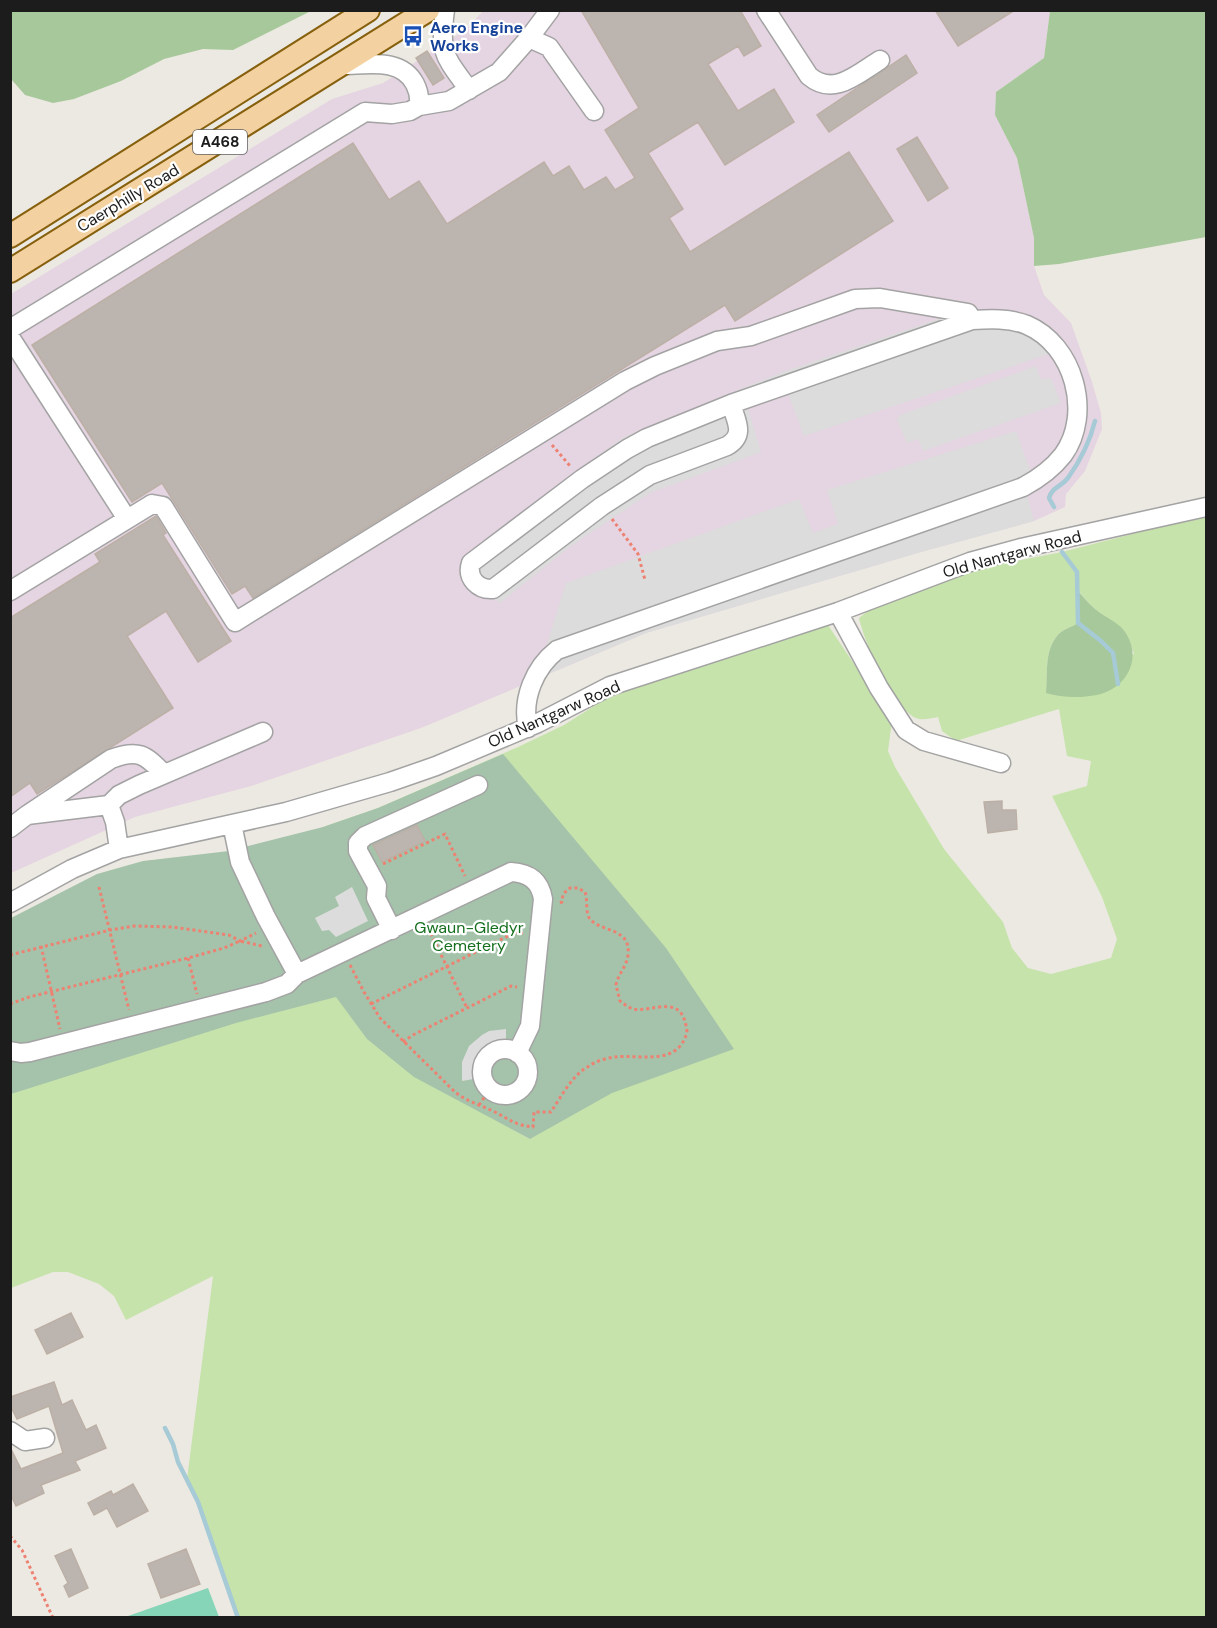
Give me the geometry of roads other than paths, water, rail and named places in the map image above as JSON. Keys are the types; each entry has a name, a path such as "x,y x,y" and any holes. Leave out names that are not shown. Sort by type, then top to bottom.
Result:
{"main road":[{"name":"Caerphilly Road","path":"10,236 368,10"},
{"name":"Caerphilly Road","path":"10,271 428,10"}],"street":[{"path":"445,10 442,49 468,90"},
{"path":"10,329 365,112 392,114 449,101 499,72 550,10"},
{"path":"766,10 809,75 817,83 840,85 880,60"},
{"path":"529,38 549,47 594,111"},
{"path":"342,65 388,64 405,71 420,97 419,106"},
{"path":"10,591 152,504 163,506 235,622 625,381 666,361 717,341 751,336 855,299 880,298 941,307 968,313 972,320"},
{"path":"533,726 541,678 539,670 544,660 557,650 1023,487 1044,474 1064,454 1076,422 1077,406 1075,385 1066,361 1052,344 1027,325 994,319 972,320 731,404 647,438 582,479 471,563 470,576 478,586 493,589 602,506 650,475 736,441 739,435 738,426 731,404"},
{"path":"10,337 127,519"},
{"name":"Old Nantgarw Road","path":"10,903 72,869 119,849 232,825 332,800 390,782 533,726 610,686 838,612 970,562 1206,507"},
{"path":"838,612 879,688 906,730 924,741 1001,763"},
{"path":"27,815 109,805 119,795 263,732"},
{"path":"10,828 111,759 122,755 133,754 147,757 164,774"},
{"path":"392,930 376,898 377,886 358,851 358,843 365,836 478,785"},
{"path":"109,805 115,822 119,849"},
{"path":"232,825 240,862 297,974"},
{"path":"10,1051 21,1053 64,1044 266,992 287,984 297,974 511,872 526,874 533,878 542,892 543,899 530,1026 517,1053"},
{"path":"504,1049 517,1053 523,1058 528,1071 524,1084 513,1093 506,1095 490,1089 482,1073 490,1054 504,1049"},
{"path":"10,1431 25,1441 45,1438"}],"waterway":[{"path":"1054,507 1049,498 1050,494 1068,478 1077,465 1095,421"},
{"path":"1062,552 1077,572 1078,623 1113,653 1118,684"},
{"path":"165,1428 178,1462 198,1502 238,1618"}],"place":[{"name":"Aero Engine Works","path":"413,36"}],"park label":[{"name":"Gwaun-Gledyr Cemetery","path":"469,936"}]}
